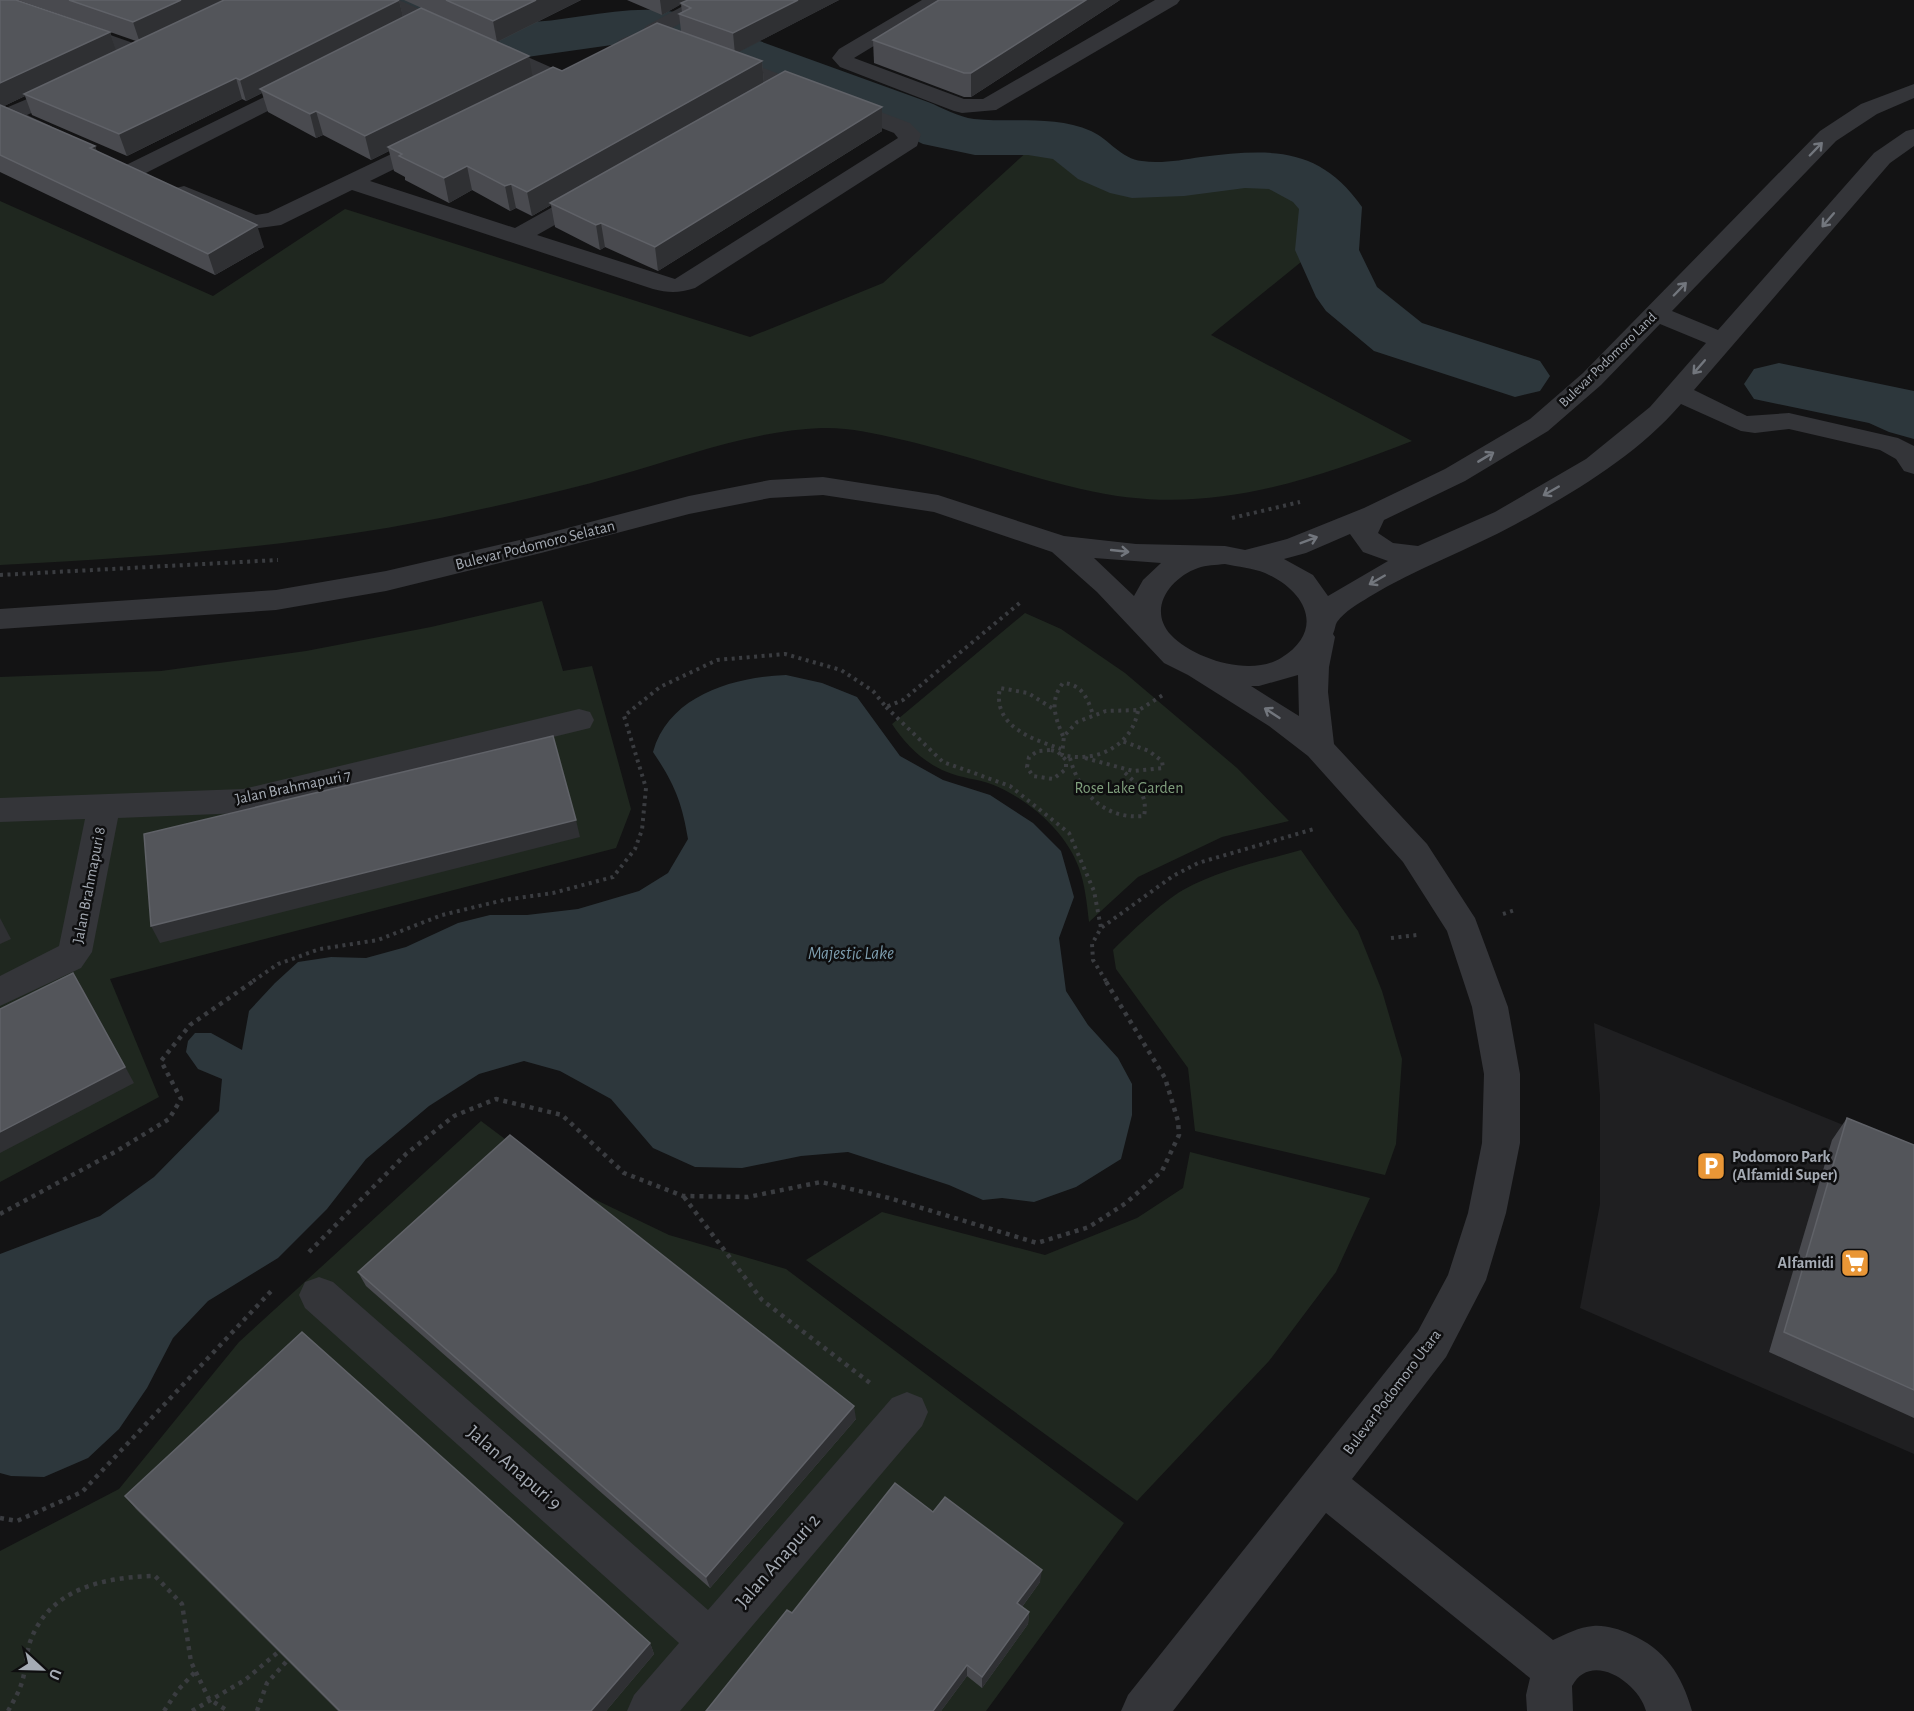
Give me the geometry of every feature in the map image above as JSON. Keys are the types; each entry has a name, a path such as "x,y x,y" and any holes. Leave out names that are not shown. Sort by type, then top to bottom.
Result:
{"street":[{"path":"382,0 558,79"},
{"path":"610,52 709,0"},
{"path":"936,0 846,53 843,58 847,63 963,106 982,106 1170,0"},
{"path":"0,3 153,48 112,68"},
{"path":"405,32 425,21"},
{"path":"658,28 678,42"},
{"path":"351,182 676,286 686,283 909,141 910,134 902,128 776,90 700,50"},
{"path":"537,89 579,68"},
{"path":"132,171 321,75"},
{"path":"5,114 92,77"},
{"name":"Bulevar Podomoro Land","path":"1239,556 1296,546 1374,514 1455,475 1539,425 1592,379 1828,136 1869,109 1914,90"},
{"path":"5,114 61,139"},
{"path":"112,162 253,222 262,223 273,220 454,130"},
{"path":"1319,748 1311,698 1314,663 1322,627 1317,597 1302,579 1280,566 1239,556 1198,558 1174,567 1157,581 1148,598 1146,618 1156,638 1174,656 1199,668 1229,675 1259,675 1287,668 1308,654 1322,627 1341,602 1421,556 1505,518 1596,465 1659,413 1882,158 1914,136"},
{"path":"517,237 608,185"},
{"path":"1656,314 1722,341"},
{"path":"1678,392 1741,423 1755,425 1789,421 1889,444 1906,453 1914,465"},
{"name":"Bulevar Podomoro Selatan","path":"0,619 183,608 287,598 386,581 541,544 689,505 770,489 823,486 938,504 1062,545 1136,553 1239,556"},
{"path":"1374,514 1363,533 1369,544 1389,552 1421,556"},
{"name":"Bulevar Podomoro Selatan","path":"1062,545 1124,602 1156,638"},
{"name":"Bulevar Podomoro Utara","path":"1144,1711 1432,1344 1466,1280 1487,1213 1501,1143 1502,1074 1490,1007 1463,928 1415,853 1319,748 1280,718 1199,668"},
{"name":"Jalan Brahmapuri 7","path":"0,810 243,801 579,720"},
{"name":"Jalan Brahmapuri 8","path":"0,992 69,958 75,952 104,805"},
{"name":"Jalan Anapuri 9","path":"310,1278 710,1641"},
{"name":"Jalan Anapuri 2","path":"650,1711 907,1412"},
{"path":"1323,1483 1552,1691 1564,1658 1579,1649 1595,1647 1613,1650 1630,1656 1645,1668 1658,1683 1669,1711"}],"path":[{"path":"1231,518 1301,502"},
{"path":"0,575 282,560"},
{"path":"886,707 911,694 1022,601"},
{"path":"0,1214 115,1152 169,1119 181,1099 161,1061 190,1025 278,964 320,949 378,940 453,912 504,900 553,893 613,877 635,849 639,840 646,788 624,716 660,687 717,660 785,654 841,670 873,691 886,707 943,762 1010,786 1069,833 1094,891 1101,928"},
{"path":"1052,708 1058,688 1067,682 1085,694 1093,715"},
{"path":"1061,749 1017,731 1004,716 999,705 1000,688 1032,694 1052,708 1063,736"},
{"path":"1138,711 1134,728 1122,741 1106,751 1085,758 1070,758 1062,755 1051,750 1038,751 1029,757 1027,767 1033,776 1053,779 1066,770 1066,760 1062,755 1060,744 1063,736 1075,724 1093,715 1112,711 1138,711 1163,695"},
{"path":"1085,758 1124,772 1154,771 1164,765 1156,755 1148,750 1122,741"},
{"path":"1070,758 1079,785 1093,800 1120,813 1144,816 1145,800 1141,789 1124,772"},
{"path":"310,1278 406,1154 454,1116 496,1099 562,1115 624,1173 683,1196 748,1197 821,1182 889,1198 1037,1243 1089,1227 1126,1203 1162,1171 1179,1135 1178,1121 1165,1077 1094,960 1092,944 1101,928 1173,876 1198,863 1314,829"},
{"path":"683,1196 762,1300 907,1412"},
{"path":"0,1518 17,1521 82,1492 277,1285"},
{"path":"8,1711 21,1686 31,1638 52,1605 83,1586 124,1575 155,1576 182,1604 191,1662 195,1672 209,1699 228,1711"},
{"path":"192,1711 245,1680 277,1653"},
{"path":"257,1711 260,1693 273,1672 286,1662"},
{"path":"164,1711 178,1690 195,1672"}],"shaded area":[{"path":"1594,1023 1914,1154 1914,1454 1580,1308 1600,1204 1600,1096"}],"green space":[{"path":"1017,141 1053,146 1072,155 1098,177 1136,188 1172,189 1213,179 1263,176 1293,182 1310,197 1321,225 1317,249 1211,335 1412,441 1290,483 1210,498 1168,500 1125,497 1081,489 922,445 851,429 795,430 743,439 561,491 410,524 352,534 176,554 0,565 0,201 213,296 345,209 750,337 883,283 1030,149"},
{"path":"542,601 563,671 592,666 631,809 616,848 110,979 159,1097 0,1182 0,677 161,671 306,651 431,627"},
{"name":"Rose Lake Garden","path":"1025,613 1061,629 1125,673 1237,768 1289,821 1222,837 1138,877 1089,922 1084,888 1073,854 1044,817 1005,790 986,782 952,774 931,764 909,746 892,724"},
{"path":"1301,850 1358,931 1382,991 1402,1059 1396,1144 1385,1175 1195,1131 1188,1068 1116,969 1113,950 1156,910 1183,890 1226,871"},
{"path":"481,1121 569,1187 669,1235 786,1269 1124,1523 986,1711 0,1711 0,1551 119,1489 239,1342"},
{"path":"1190,1152 1370,1198 1336,1272 1269,1361 1137,1501 806,1260 882,1212 1045,1255 1137,1218 1183,1188"}],"water":[{"name":"Majestic Lake","path":"786,675 822,683 857,697 900,756 943,780 990,795 1033,823 1061,851 1074,897 1059,938 1066,991 1088,1025 1118,1058 1132,1084 1132,1115 1121,1159 1076,1187 1034,1202 1002,1198 983,1200 949,1185 848,1152 801,1156 742,1168 695,1167 653,1148 611,1099 560,1071 524,1061 479,1074 429,1106 366,1159 327,1209 278,1258 208,1301 173,1338 147,1388 119,1429 88,1458 44,1477 11,1476 0,1473 0,1254 100,1216 154,1177 219,1111 222,1079 198,1069 186,1052 188,1041 195,1033 211,1033 242,1050 249,1011 298,962 331,957 366,958 406,947 458,923 490,915 527,915 578,909 639,891 668,873 688,839 676,793 653,752 661,732 673,716 688,703 706,693 746,680"}],"building":[{"path":"0,0 16,0 110,32 0,83"},
{"path":"69,0 181,0 133,22"},
{"path":"224,0 399,0 240,80 236,78 119,134 24,94"},
{"path":"446,0 536,0 493,21"},
{"path":"688,0 798,0 733,33 679,14 691,8 681,3"},
{"path":"939,0 1086,0 971,73 964,73 873,40"},
{"path":"421,8 529,56 365,136 316,111 310,114 260,89"},
{"path":"657,23 762,61 527,192 511,184 505,186 467,166 444,178 399,156 402,154 388,147 553,67 562,71"},
{"path":"785,71 882,107 655,247 601,223 596,225 550,203"},
{"path":"0,105 95,146 90,148 257,225 208,254 0,155"},
{"path":"553,736 576,820 151,926 144,834"},
{"path":"73,973 125,1067 0,1132 0,1009"},
{"name":"Alfamidi","path":"1847,1118 1914,1145 1914,1390 1784,1332"},
{"path":"510,1135 854,1406 706,1577 358,1272"},
{"path":"302,1332 650,1643 591,1711 340,1711 125,1496"},
{"path":"895,1483 933,1512 945,1497 1042,1570 1017,1603 1029,1612 982,1677 967,1665 933,1711 706,1711 787,1610 792,1613"}],"waterway":[{"path":"408,0 464,29 499,39 527,40 626,26 665,26 907,114 944,131 975,137 1028,137 1071,144 1100,166 1132,180 1184,178 1245,170 1281,171 1315,189 1331,207 1327,250 1349,297 1398,337 1515,376"},
{"path":"1779,384 1889,406 1914,417"}],"place":[{"name":"Podomoro Park (Alfamidi Super)","path":"1711,1166"},
{"name":"Alfamidi","path":"1855,1263"}]}
